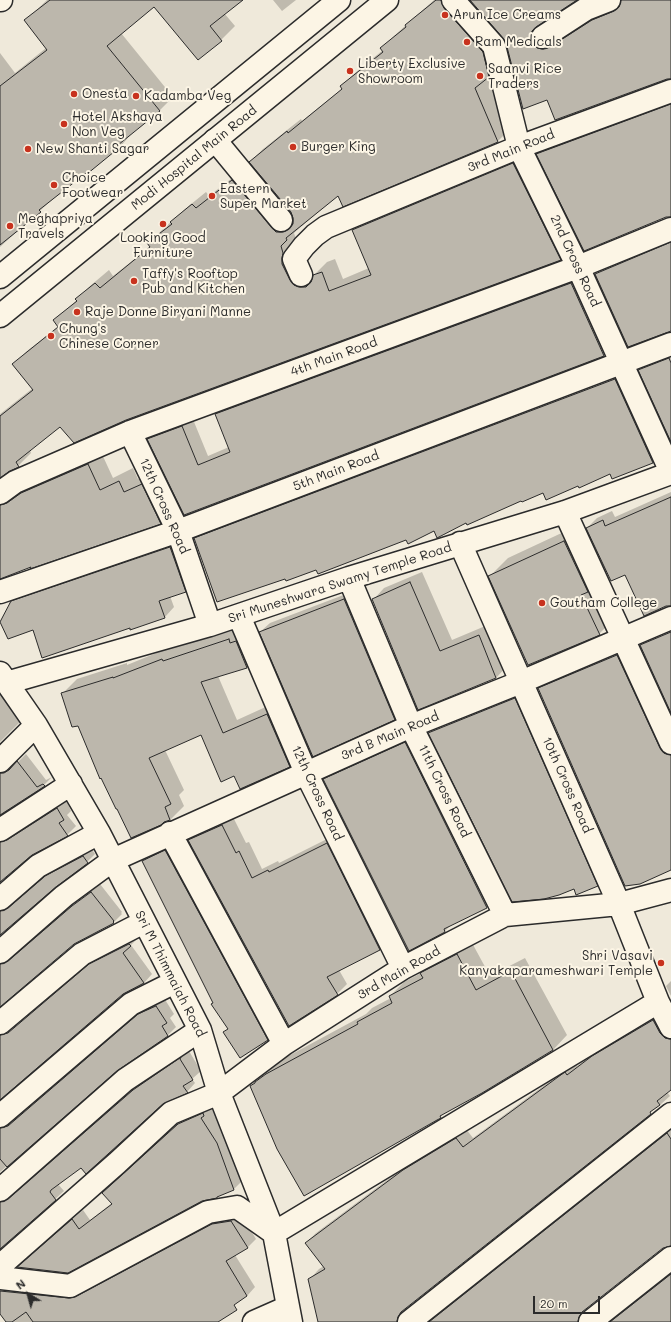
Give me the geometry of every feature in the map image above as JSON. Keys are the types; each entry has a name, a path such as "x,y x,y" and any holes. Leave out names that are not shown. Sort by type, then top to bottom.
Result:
{"street":[{"path":"0,277 339,0"},
{"name":"Modi Hospital Main Road","path":"0,316 387,0"},
{"name":"2nd Cross Road","path":"453,0 494,46 519,147 578,267 671,472"},
{"path":"543,37 586,8 609,0"},
{"name":"3rd Main Road","path":"301,275 294,259 315,235 339,220 519,147 671,91"},
{"path":"215,140 281,220"},
{"name":"4th Main Road","path":"0,493 15,482 130,432 578,267 671,229"},
{"name":"5th Main Road","path":"0,592 178,531 671,344"},
{"name":"12th Cross Road","path":"130,432 178,531 210,625"},
{"name":"Sri Muneshwara Swamy Temple Road","path":"2,677 210,625 349,578 565,512 671,472"},
{"path":"565,512 671,743"},
{"name":"10th Cross Road","path":"460,544 619,904 658,1002 671,1027"},
{"name":"11th Cross Road","path":"349,578 411,726 505,915"},
{"name":"12th Cross Road","path":"239,616 306,773 403,968"},
{"name":"3rd B Main Road","path":"0,952 64,896 113,860 170,833 411,726 521,682 671,618"},
{"name":"Sri M Thimmaiah Road","path":"2,677 36,725 71,784 113,860 200,1030 220,1092 274,1233 290,1315"},
{"path":"0,761 36,725"},
{"path":"0,830 71,784"},
{"path":"170,833 284,1044"},
{"path":"0,899 38,866 99,834"},
{"name":"3rd Main Road","path":"0,1266 117,1163 171,1113 220,1092 284,1044 403,968 505,915 619,904 671,890"},
{"path":"0,1024 82,954 144,922"},
{"path":"0,1116 131,1004 175,982"},
{"path":"0,1278 70,1286 208,1212 237,1207 274,1233 658,1002"},
{"path":"0,1190 125,1080 200,1030"},
{"path":"409,1322 671,1114"},
{"path":"590,1322 671,1258"},
{"path":"254,1322 290,1315"}],"building":[{"path":"50,0 243,0 210,26 222,41 198,60 154,7 107,46 160,111 118,145 120,147 39,210 41,212 0,245 0,86 47,50 24,20"},
{"path":"436,0 441,0 444,8 483,52 489,77 475,88 498,142 343,207 338,196 286,238 287,240 281,246 283,253 282,264 290,280 294,285 300,287 306,287 311,282 313,275 322,272 329,291 371,275 352,230 513,163 561,260 126,420 74,443 60,427 16,462 19,467 0,478 0,416 33,390 12,364 58,327 53,320 77,301 75,299 95,283 100,288 150,247 147,243 172,224 170,222 192,204 196,208 232,180 276,232 283,232 289,229 293,224 291,212 249,162 287,131 288,133 342,89 340,86 383,52 380,48"},
{"path":"470,0 577,0 532,31 532,43 537,48 543,49 550,47 592,20 614,11 619,7 621,0 671,0 671,79 667,79 555,120 547,100 523,109 506,43"},
{"path":"671,104 671,217 666,217 584,251 536,154"},
{"path":"671,242 671,331 628,347 595,274"},
{"path":"571,283 604,356 184,515 147,439 182,426 198,465 230,452 215,414"},
{"path":"669,358 671,363 671,442 638,370"},
{"path":"615,379 653,463 612,479 610,474 579,488 578,486 546,500 543,493 467,525 466,523 437,538 434,531 408,544 406,540 318,574 316,570 286,581 285,579 217,602 194,538"},
{"path":"88,464 100,490 119,481 124,492 142,484 161,524 30,569 31,567 0,579 0,505 7,503 21,493"},
{"path":"671,497 671,606 666,606 644,616 625,575 611,581 586,528 603,520 605,526"},
{"name":"Goutham College","path":"564,541 588,592 581,595 600,635 528,665 488,576"},
{"path":"170,547 186,592 159,601 165,618 130,630 130,628 42,658 33,630 8,639 0,622 11,601"},
{"path":"410,582 440,651 479,635 496,678 418,710 372,599"},
{"path":"344,599 395,720 313,757 259,632"},
{"path":"671,632 671,713 640,645"},
{"path":"229,639 230,643 236,641 247,668 201,682 223,733 267,714 290,767 240,789 234,776 221,782 201,735 149,758 171,804 165,807 170,820 131,838 101,778 100,779 78,726 72,727 61,693 113,678 162,659 163,661"},
{"path":"617,655 660,748 664,753 671,755 671,870 640,884 625,886 538,688"},
{"path":"515,698 598,886 576,895 574,889 544,899 512,902 428,733"},
{"path":"405,742 487,908 444,929 445,932 409,951 323,779"},
{"path":"17,761 37,787 43,784 45,786 0,815 0,773 4,773 9,770"},
{"path":"57,808 64,820 59,823 68,836 32,855 0,882 0,842 7,840"},
{"path":"222,825 236,853 239,851 252,878 268,870 269,872 327,843 380,950 327,977 338,995 289,1026 188,840"},
{"path":"165,850 268,1040 240,1058 223,1032 228,1029 211,1004 213,1003 142,861"},
{"path":"83,856 88,863 56,887 0,935 0,911 8,908 45,876"},
{"path":"91,892 114,923 74,944 0,1007 0,964 8,961 72,906"},
{"path":"129,944 131,946 123,953 144,983 123,994 0,1100 0,1035 8,1033 89,964"},
{"path":"457,954 476,990 511,971 553,1050 482,1093 440,1116 441,1118 304,1196 277,1149 250,1086 266,1074 358,1024 357,1022 392,1003 389,996 423,978 420,973"},
{"path":"156,1006 167,1023 162,1026 168,1036 117,1071 7,1167 0,1159 0,1128 8,1126 138,1014"},
{"path":"653,1020 660,1033 665,1038 671,1039 671,1090 657,1101 660,1105 650,1112 651,1114 401,1312 397,1322 318,1322 308,1279 325,1269 305,1243 403,1170 456,1138 463,1147 565,1072 567,1075 592,1056"},
{"path":"181,1057 180,1059 193,1080 183,1086 188,1093 163,1104 86,1174 81,1168 51,1190 50,1192 56,1200 0,1249 0,1202 8,1199 133,1090"},
{"path":"203,1113 204,1116 201,1118 217,1143 234,1190 217,1198 202,1201 68,1273 17,1267 72,1219 79,1229 112,1204 102,1193 178,1124"},
{"path":"667,1133 671,1139 671,1246 663,1248 582,1312 578,1322 429,1322"},
{"path":"231,1221 248,1248 226,1261 247,1296 234,1305 237,1310 218,1322 33,1322 26,1312 12,1322 6,1322 0,1314 0,1291 69,1298 75,1297 212,1224"},
{"path":"671,1274 671,1322 610,1322"}],"place":[{"name":"Arun Ice Creams","path":"445,15"},
{"name":"Ram Medicals","path":"467,42"},
{"name":"Liberty Exclusive Showroom","path":"350,71"},
{"name":"Saanvi Rice Traders","path":"480,76"},
{"name":"Onesta","path":"74,94"},
{"name":"Kadamba Veg","path":"136,96"},
{"name":"Hotel Akshaya Non Veg","path":"64,124"},
{"name":"Burger King","path":"293,147"},
{"name":"New Shanti Sagar","path":"28,149"},
{"name":"Choice Footwear","path":"54,185"},
{"name":"Eastern Super Market","path":"212,196"},
{"name":"Looking Good Furniture","path":"163,224"},
{"name":"Meghapriya Travels","path":"10,226"},
{"name":"Taffy's Rooftop Pub and Kitchen","path":"134,281"},
{"name":"Raje Donne Biryani Manne","path":"77,312"},
{"name":"Chung's Chinese Corner","path":"51,336"},
{"name":"Goutham College","path":"542,603"},
{"name":"Shri Vasavi Kanyakaparameshwari Temple","path":"661,963"}]}
